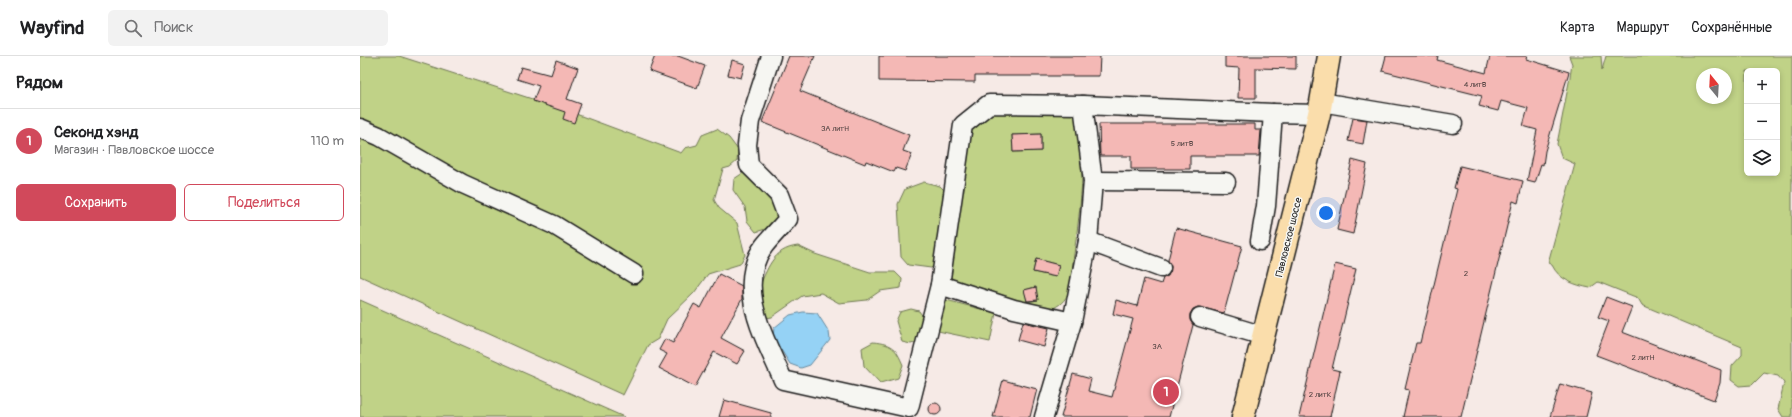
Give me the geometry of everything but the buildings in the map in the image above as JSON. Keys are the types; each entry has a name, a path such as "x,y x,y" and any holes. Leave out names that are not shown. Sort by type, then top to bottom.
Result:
{"main road":[{"name":"Павловское шоссе","path":"1243,417 1320,108 1329,56"}],"lane":[{"path":"771,56 750,121 747,145 749,165 779,196 788,219 763,247 754,267 752,298 761,331 783,380 909,408 940,285 963,126 989,104 1083,105 1273,113 1320,108 1453,124"},
{"path":"1044,417 1072,322 1088,241 1092,181 1083,105"},
{"path":"1260,241 1266,206 1273,113"},
{"path":"360,128 379,136 463,184 554,225 634,274"},
{"path":"1092,181 1226,182"},
{"path":"1088,241 1160,268"},
{"path":"940,285 1014,309 1072,322"},
{"path":"1200,317 1264,336"}],"green space":[{"path":"360,56 399,56 557,107 681,153 685,148 697,145 702,135 717,129 729,138 738,150 737,161 730,167 723,169 714,200 719,208 737,223 745,255 740,264 708,274 694,293 667,319 658,339 648,345 623,395 360,276"},
{"path":"1569,56 1601,56 1602,70 1606,56 1792,56 1792,417 1783,417 1778,409 1784,383 1778,376 1764,373 1752,385 1739,386 1731,380 1732,366 1742,355 1742,347 1642,305 1638,298 1598,282 1590,288 1568,281 1548,263 1575,164 1562,158 1557,144 1572,64"},
{"path":"989,113 1073,113 1078,126 1081,144 1082,185 1071,283 1068,294 1062,303 1047,311 944,279 970,130","holes":["1041,134 1041,151 1013,152 1012,135","1036,259 1059,265 1056,277 1033,272","1035,287 1038,300 1027,302 1025,290"]},
{"path":"743,173 758,178 773,196 780,217 775,226 756,232 747,221 745,207 733,190 734,179"},
{"path":"924,182 940,186 947,193 939,262 931,268 908,265 901,257 898,204 905,189"},
{"path":"798,246 815,254 870,272 895,272 902,279 901,288 880,291 867,300 839,303 821,293 802,296 772,317 766,318 758,289 772,261 782,251"},
{"path":"360,300 624,417 360,417"},
{"path":"946,300 996,313 990,342 938,331"},
{"path":"911,309 919,311 924,318 921,341 911,344 902,342 896,321 900,312"},
{"path":"873,342 889,346 898,355 903,365 898,378 880,383 864,366 862,348"}],"water":[{"path":"803,312 817,313 829,332 830,340 810,365 801,368 790,364 773,337 774,328 790,315"}],"place":[{"name":"Секонд хэнд","path":"1166,392"}]}
